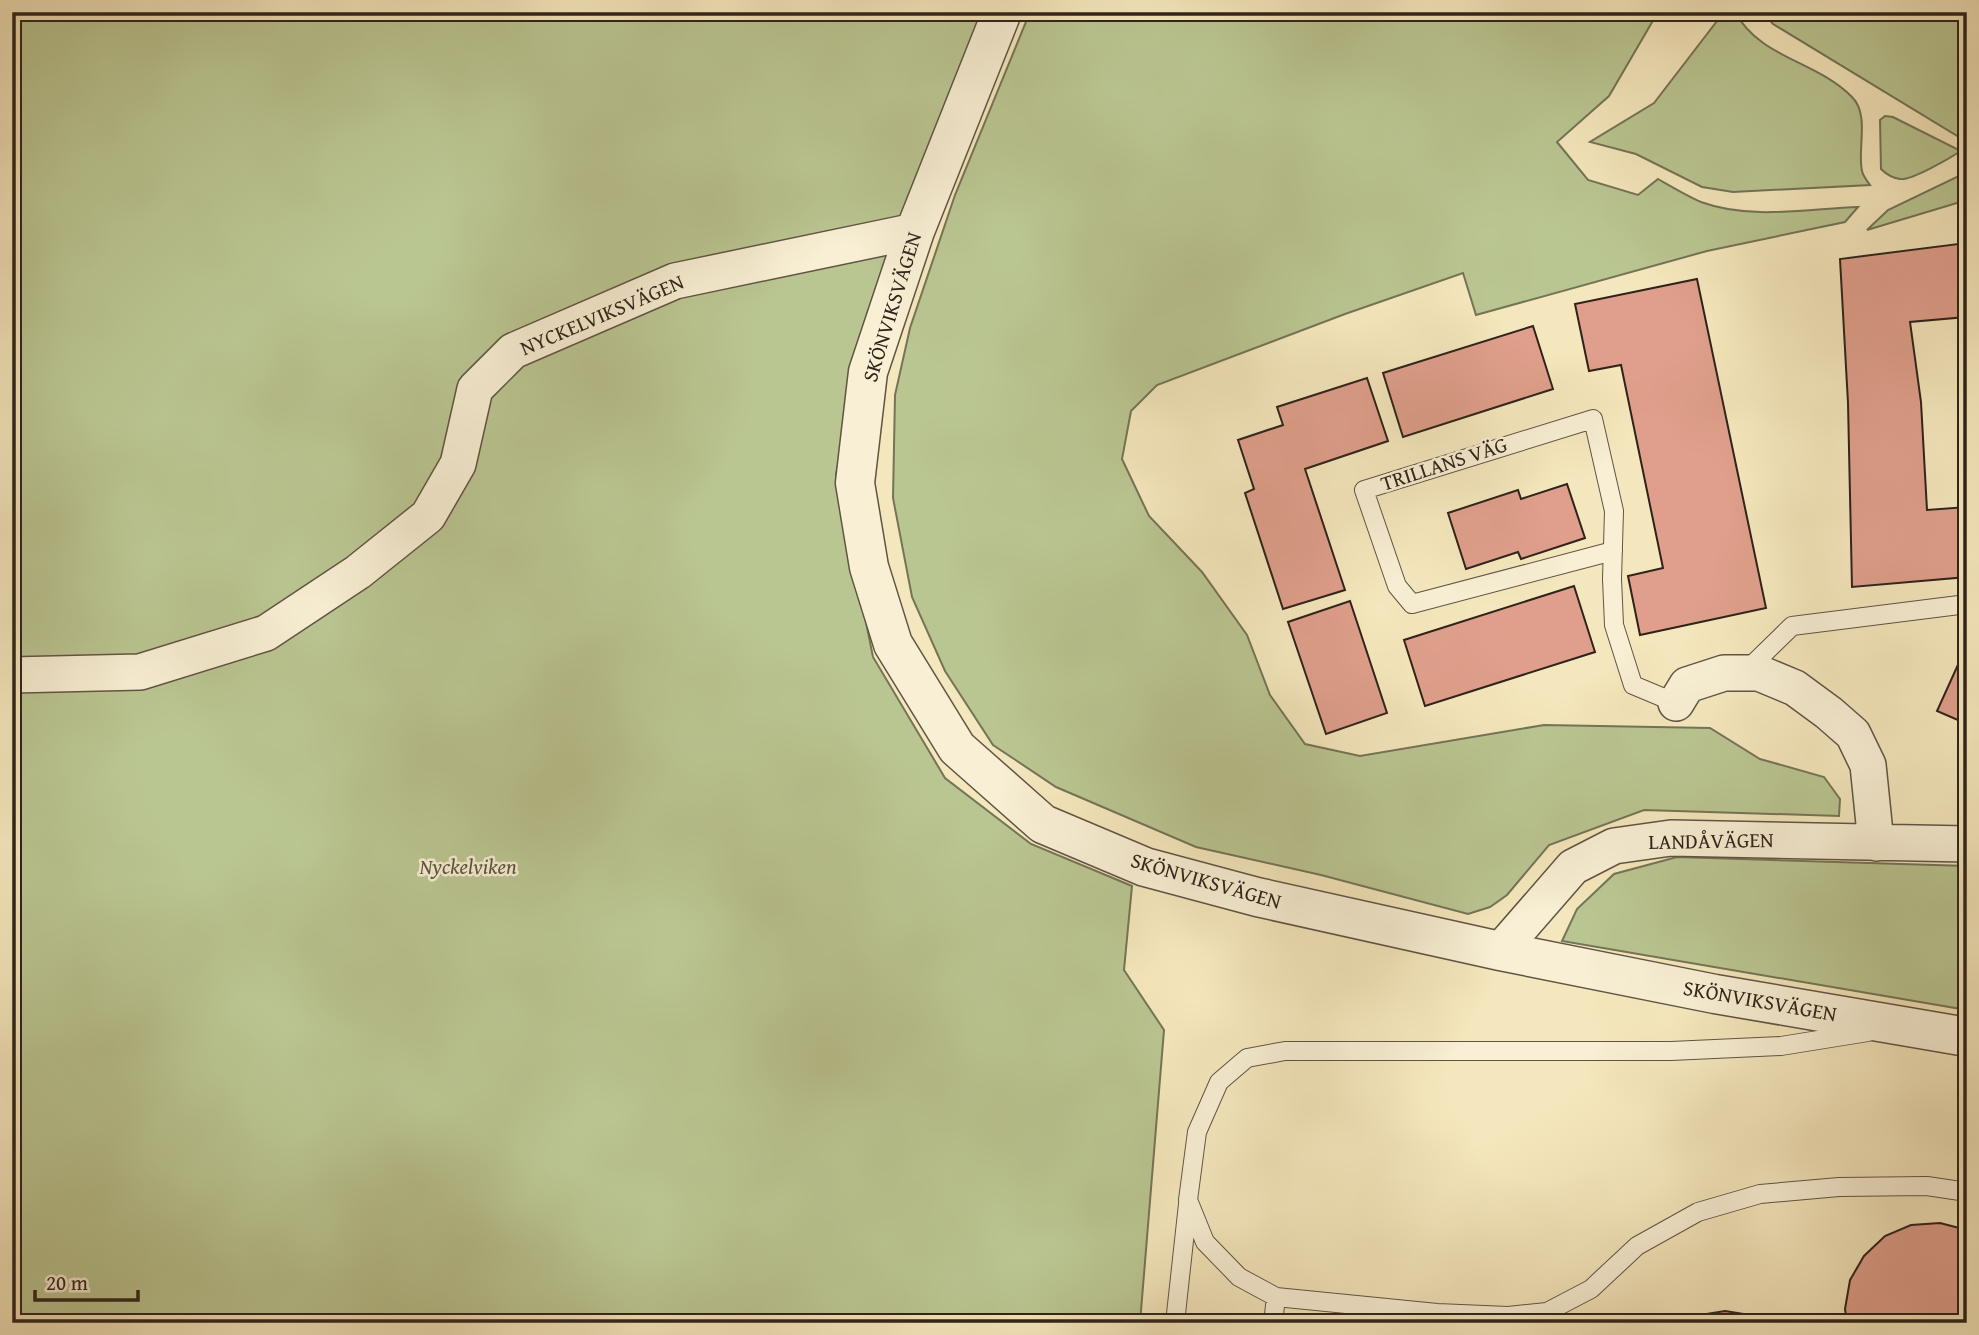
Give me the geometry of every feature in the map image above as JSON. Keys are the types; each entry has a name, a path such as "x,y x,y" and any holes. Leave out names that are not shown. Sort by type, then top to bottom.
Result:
{"street":[{"name":"SKÖNVIKSVÄGEN","path":"1002,12 915,230 868,372 855,484 869,567 893,644 957,748 1043,824 1145,867 1257,897 1500,951 1715,994 1967,1037"},
{"name":"NYCKELVIKSVÄGEN","path":"12,675 139,671 266,633 358,572 428,516 458,464 475,389 513,351 675,281 915,230"},
{"name":"TRILLANS VÄG","path":"1676,703 1687,685 1724,673 1759,673 1795,688 1853,734 1868,765 1876,843"},
{"name":"LANDÅVÄGEN","path":"1500,951 1573,867 1614,846 1671,838 1967,844"}],"lane":[{"name":"TRILLANS VÄG","path":"1613,551 1412,604 1397,586 1364,490 1593,419 1614,511 1614,625 1633,685 1676,703"},
{"path":"1744,673 1792,626 1967,604"},
{"path":"1175,1323 1197,1132 1219,1082 1247,1058 1284,1051 1671,1051 1781,1046 1903,1026"},
{"path":"1188,1200 1205,1242 1239,1277 1276,1297 1437,1313 1508,1316 1547,1312 1591,1289 1637,1246 1698,1212 1760,1194 1839,1187 1927,1186 1967,1192"},
{"path":"1273,1323 1276,1297"}],"green space":[{"name":"Nyckelviken","path":"12,12 989,12 878,284 836,474 873,657 945,778 1031,844 1132,886 1124,970 1164,1030 1140,1323 12,1323"},
{"path":"1030,12 1658,12 1609,96 1557,142 1588,180 1638,195 1658,179 1701,202 1739,211 1779,212 1858,207 1845,222 1707,251 1476,315 1463,273 1157,385 1131,411 1122,459 1149,516 1202,572 1247,635 1270,695 1305,744 1360,756 1544,725 1710,728 1760,759 1824,777 1840,799 1839,816 1644,810 1549,845 1507,895 1490,907 1468,914 1321,875 1196,847 1056,787 993,745 945,671 912,597 893,498 895,395 910,328 955,195"},
{"path":"1724,12 1735,12 1759,40 1822,75 1852,97 1857,104 1862,123 1862,171 1870,185 1733,192 1702,187 1636,154 1590,142 1654,103"},
{"path":"1763,12 1967,12 1967,138 1959,137 1773,24"},
{"path":"1885,116 1893,117 1961,151 1913,176 1905,179 1892,177 1881,169 1880,120"},
{"path":"1967,172 1967,200 1867,230 1888,210"},
{"path":"1677,857 1967,866 1967,1010 1562,941 1577,909 1614,874"}],"building":[{"path":"1958,244 1966,317 1910,322 1921,402 1927,510 1967,507 1967,577 1852,587 1848,403 1840,259"},
{"path":"1697,279 1766,608 1640,635 1628,576 1663,568 1621,365 1589,371 1575,304"},
{"path":"1533,326 1553,389 1403,437 1383,373"},
{"path":"1367,378 1388,441 1305,469 1345,590 1283,609 1245,493 1254,489 1238,440 1283,425 1277,407"},
{"path":"1567,484 1585,538 1521,559 1518,552 1466,569 1448,513 1518,490 1521,499"},
{"path":"1574,586 1595,652 1425,706 1404,640"},
{"path":"1350,601 1387,713 1326,734 1288,622"},
{"path":"1967,647 1967,724 1937,711"},
{"path":"1940,1223 1967,1230 1967,1323 1847,1323 1845,1309 1850,1280 1864,1256 1885,1236 1911,1225"},
{"path":"1725,1311 1762,1317 1773,1323 1677,1323 1688,1317"}]}
